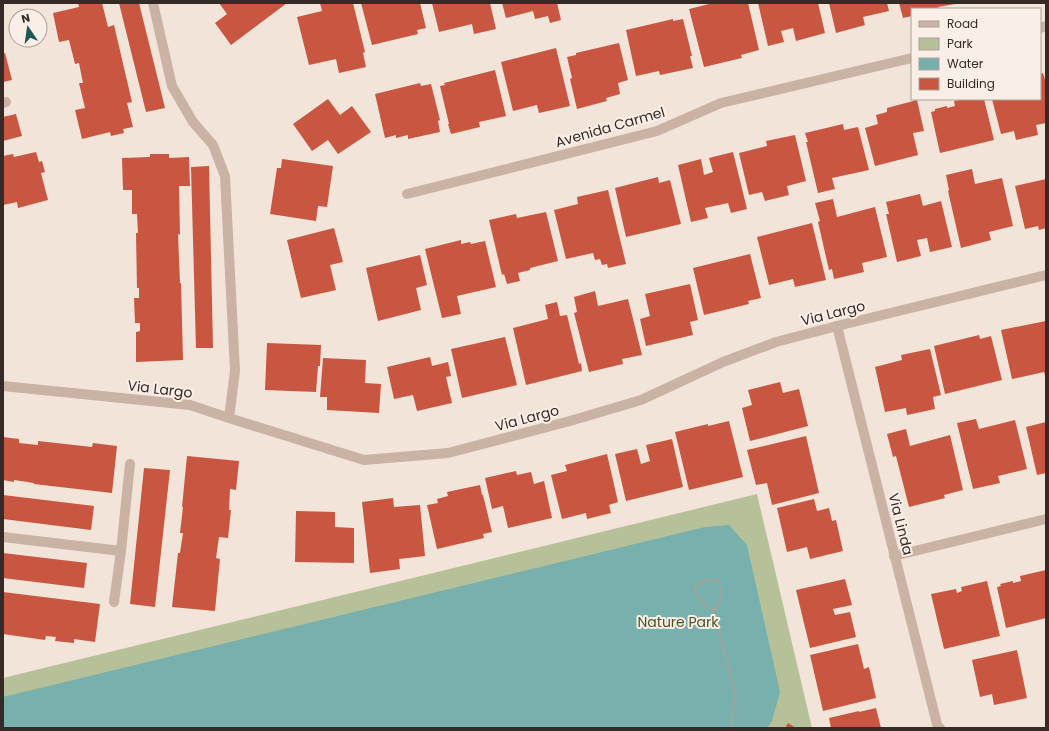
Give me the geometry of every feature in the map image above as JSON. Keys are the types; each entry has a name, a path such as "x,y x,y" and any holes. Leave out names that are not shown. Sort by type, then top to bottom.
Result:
{"street":[{"path":"153,3 172,86 192,122 213,146 225,176 235,371 229,418"},
{"name":"Avenida Carmel","path":"406,194 657,131 721,103 911,58"},
{"name":"Via Largo","path":"3,386 190,405 364,460 448,454 641,400 724,362 776,342 1046,274"},
{"name":"Via Linda","path":"837,326 938,728 940,728"},
{"path":"114,602 130,464"},
{"path":"894,556 1046,519"},
{"path":"3,537 121,551"}],"path":[{"path":"714,610 702,602 694,588 705,580 719,581 722,594 714,610 735,693 731,728"}],"green space":[{"name":"Nature Park","path":"757,494 812,728 3,728 3,678"}],"water":[{"name":"Nature Park","path":"729,525 747,545 780,692 772,721 767,728 3,728 3,697 705,527"}],"building":[{"path":"78,3 102,3 108,27 114,25 132,102 127,103 133,127 123,129 124,133 111,136 110,132 82,139 75,110 85,108 79,83 83,83 79,63 75,64 69,40 59,42 53,13 79,7"},
{"path":"119,3 139,3 165,108 146,112"},
{"path":"219,3 287,3 231,45 215,23 227,14"},
{"path":"320,3 353,3 365,52 363,53 366,67 339,73 336,59 309,65 297,17 322,11"},
{"path":"361,3 420,3 426,28 417,30 418,34 372,45"},
{"path":"432,3 490,3 496,29 474,34 472,24 439,32"},
{"path":"502,3 557,3 561,20 550,23 548,16 535,19 533,11 506,18"},
{"path":"713,3 748,3 759,50 741,55 742,58 704,67 689,9"},
{"path":"758,3 818,3 825,33 796,41 793,28 781,31 784,42 768,46"},
{"path":"829,3 887,3 889,11 863,17 865,25 836,33"},
{"path":"899,3 955,4 938,8 911,8 911,16 903,18"},
{"path":"673,19 673,21 683,19 692,56 690,56 693,68 660,75 659,71 636,76 626,30"},
{"path":"619,43 628,80 618,83 620,94 606,98 607,101 577,109 570,79 572,78 567,57 576,55 576,53"},
{"path":"556,48 570,106 539,113 537,105 513,111 501,62"},
{"path":"5,53 12,80 3,82 3,54"},
{"path":"495,70 506,116 479,122 480,127 451,134 440,86 445,85 444,83"},
{"path":"1043,73 1046,83 1046,123 1036,125 1038,135 1016,140 1014,131 1001,134 992,100 1041,100 1041,74"},
{"path":"420,83 421,86 431,84 440,120 438,121 440,132 408,139 408,135 396,138 396,135 385,138 375,94"},
{"path":"328,99 340,115 352,106 371,132 338,154 328,140 312,151 293,124"},
{"path":"917,100 924,131 913,133 918,155 875,166 865,128 878,124 876,115 887,112 887,108"},
{"path":"984,100 994,140 940,153 931,112 935,111 935,109 947,106 947,108 955,106 954,101"},
{"path":"16,114 22,136 3,141 3,117"},
{"path":"843,124 844,130 858,127 869,170 832,178 835,189 818,193 805,133"},
{"path":"795,135 806,181 787,186 789,195 765,201 762,192 749,195 739,153 767,146 766,141"},
{"path":"36,152 39,162 42,161 45,172 41,173 48,200 18,208 17,202 3,205 3,156 13,154 14,157"},
{"path":"733,152 747,209 731,213 728,203 705,208 708,218 691,222 678,165 701,159 704,175 713,172 709,158"},
{"path":"150,154 169,154 169,158 189,157 190,186 179,186 180,235 178,234 183,360 136,362 136,332 140,331 140,323 135,323 134,298 139,298 139,288 137,288 137,214 132,214 132,190 123,190 122,158 150,157"},
{"path":"282,159 333,166 327,207 318,206 316,221 270,214 277,168 281,168"},
{"path":"209,166 213,348 196,348 191,167"},
{"path":"972,169 975,184 1002,178 1013,226 989,232 991,240 961,248 948,191 946,175"},
{"path":"658,177 659,183 670,180 681,224 626,237 615,188"},
{"path":"1046,179 1046,228 1039,230 1038,226 1025,229 1015,186"},
{"path":"608,190 626,264 608,268 607,264 602,265 600,259 595,260 593,253 566,259 554,210 578,204 577,197"},
{"path":"920,194 923,206 941,201 952,247 930,252 927,238 917,240 921,256 897,262 886,214 889,214 886,202"},
{"path":"833,199 837,217 875,207 887,257 862,263 864,272 834,279 832,269 829,270 818,222 820,221 815,203"},
{"path":"546,212 558,261 530,268 530,270 518,273 520,281 507,284 504,274 502,275 489,220 516,214 517,218"},
{"path":"812,223 826,280 795,287 793,279 769,285 757,237"},
{"path":"334,228 343,262 330,265 336,290 301,298 287,240"},
{"path":"461,240 461,244 470,242 471,244 485,241 496,287 457,296 461,314 442,318 425,249"},
{"path":"750,254 761,298 748,301 749,304 704,315 693,268"},
{"path":"420,255 427,285 416,288 421,310 378,321 366,268"},
{"path":"690,284 698,320 690,322 693,335 646,346 640,319 650,316 645,294"},
{"path":"595,291 598,306 628,299 642,355 622,359 623,364 589,372 574,313 577,312 574,297"},
{"path":"557,302 560,316 567,315 582,371 526,385 513,328 548,319 545,305"},
{"path":"1046,321 1046,378 1044,372 1012,379 1001,330"},
{"path":"979,335 980,339 991,336 1002,380 945,394 934,346"},
{"path":"505,337 517,385 462,398 451,349"},
{"path":"267,343 321,345 320,366 318,366 316,392 265,390"},
{"path":"930,349 941,395 933,397 935,409 907,415 906,408 885,412 875,367 902,360 901,355"},
{"path":"430,357 432,366 448,362 451,376 446,377 452,403 417,411 413,395 394,399 387,367"},
{"path":"323,358 366,360 365,383 381,384 379,413 327,410 327,397 320,397"},
{"path":"780,382 783,393 799,389 808,426 750,441 742,408 752,405 748,390"},
{"path":"976,419 979,429 1015,420 1027,469 998,476 1000,483 973,489 957,423"},
{"path":"729,421 743,477 689,490 675,432 708,424 708,426"},
{"path":"1046,422 1046,473 1037,475 1026,427"},
{"path":"906,429 910,446 950,435 963,490 944,495 945,498 909,507 896,456 893,457 887,434"},
{"path":"806,436 819,493 772,505 767,483 756,485 747,450"},
{"path":"3,437 19,439 19,443 38,445 38,441 92,447 93,443 117,446 112,493 34,484 14,480 14,482 3,480"},
{"path":"672,439 683,487 626,501 615,454 637,449 641,464 650,461 646,445"},
{"path":"607,454 618,502 609,505 611,513 587,519 586,513 562,519 551,475 567,471 565,465"},
{"path":"187,456 239,461 236,490 230,489 229,510 231,510 228,538 219,537 216,558 220,559 215,611 172,607 178,553 180,553 183,533 180,533"},
{"path":"144,468 170,470 155,607 130,604"},
{"path":"516,471 517,475 531,472 534,484 544,481 552,518 508,528 503,506 492,509 485,478"},
{"path":"480,485 492,532 483,534 484,538 437,549 427,505 438,503 437,499 448,496 447,492"},
{"path":"3,495 94,506 91,530 3,519"},
{"path":"393,498 394,507 420,505 425,556 399,559 400,569 370,573 362,502"},
{"path":"814,499 817,511 829,508 832,521 836,520 843,551 810,559 807,547 787,552 777,508"},
{"path":"296,511 335,512 335,527 354,528 354,563 295,562"},
{"path":"3,553 87,563 84,588 3,578"},
{"path":"1046,570 1046,618 1006,628 997,587 1001,586 1000,584 1021,581 1020,576"},
{"path":"845,579 852,605 833,609 835,615 850,612 856,637 810,648 796,590"},
{"path":"987,581 1000,636 944,649 931,594 956,589 957,593 962,591 961,587"},
{"path":"3,592 100,604 95,642 74,639 74,643 55,641 56,637 46,636 45,640 3,634"},
{"path":"858,644 864,669 869,667 876,698 823,711 810,655"},
{"path":"1017,650 1027,698 994,705 992,694 980,697 972,660"},
{"path":"876,708 881,728 831,728 829,718"},
{"path":"788,723 796,728 785,728"}]}
